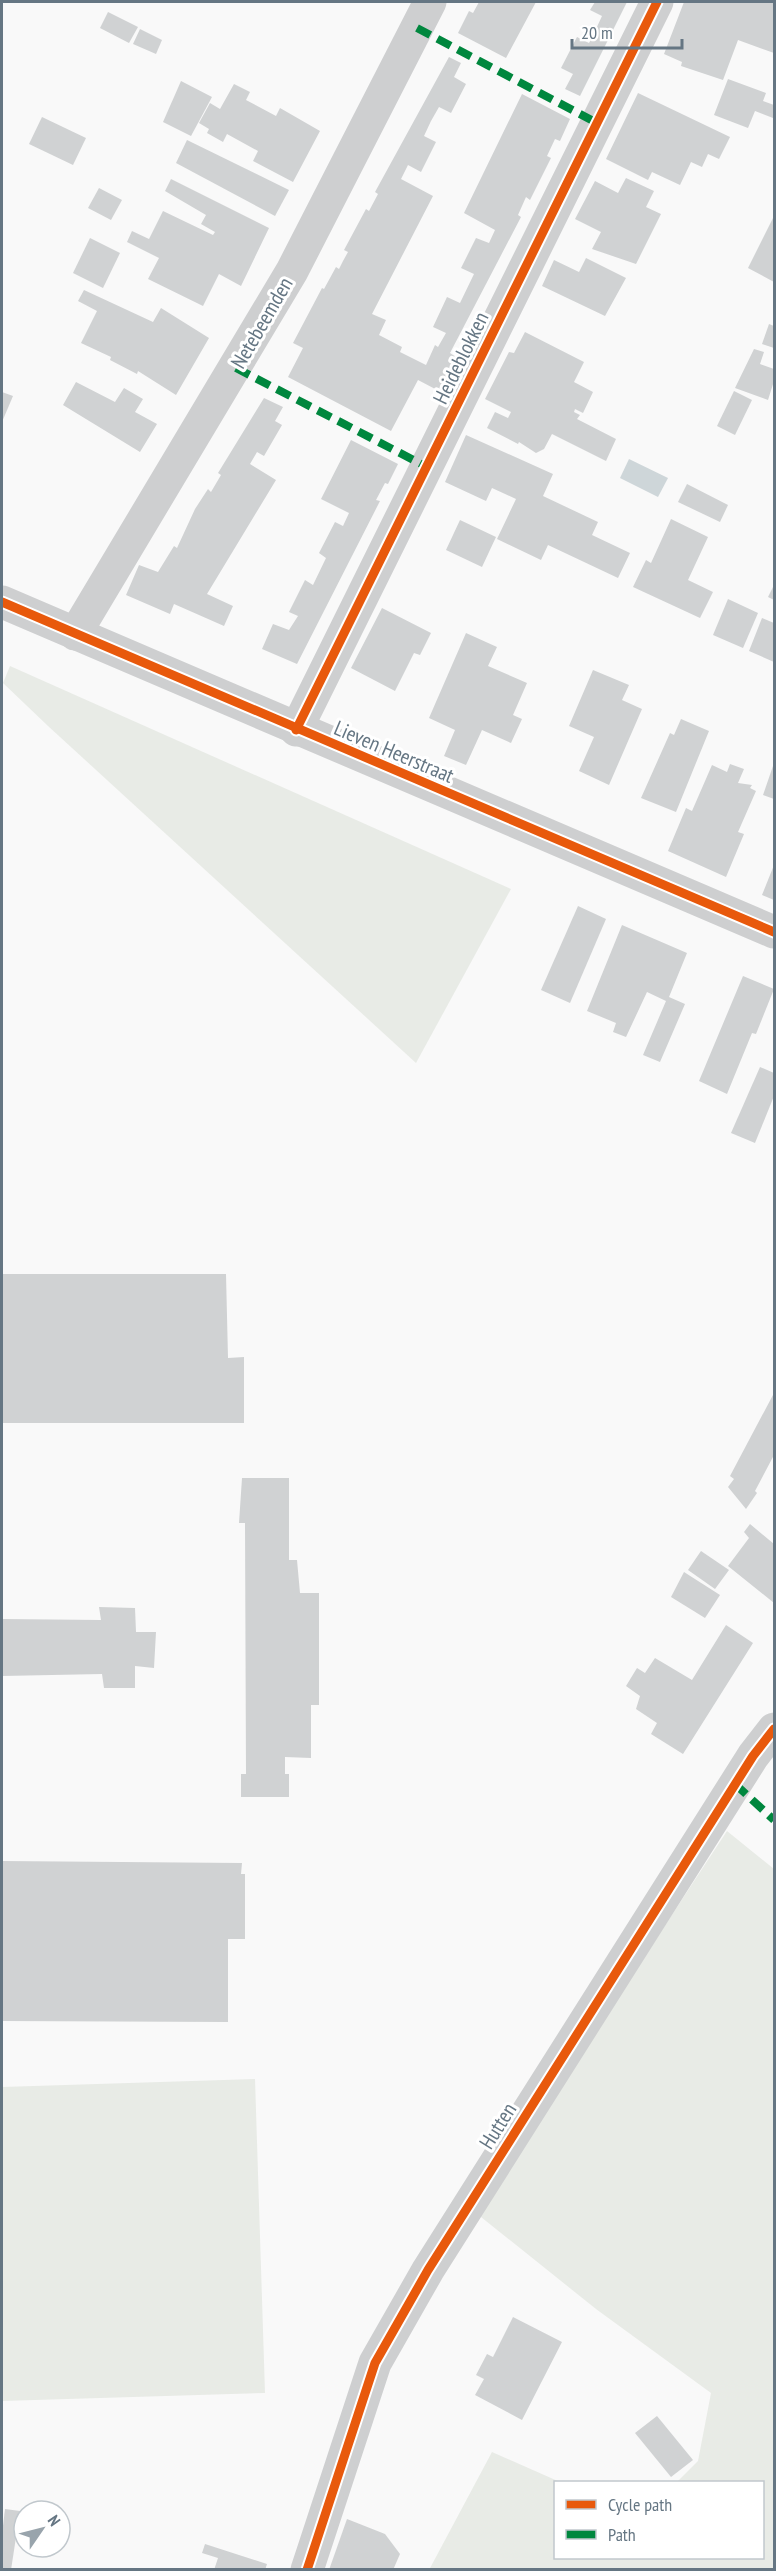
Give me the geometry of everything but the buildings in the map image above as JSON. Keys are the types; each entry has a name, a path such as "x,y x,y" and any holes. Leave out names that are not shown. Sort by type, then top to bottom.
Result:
{"street":[{"name":"Netebeemden","path":"75,634 292,272 430,2"},
{"name":"Heideblokken","path":"296,730 657,2"},
{"name":"Lieven Heerstraat","path":"2,602 296,730 774,932"},
{"name":"Hutten","path":"307,2570 375,2363 428,2270 753,1756 774,1729"}],"shaded area":[{"path":"629,459 668,478 658,497 620,478"},
{"path":"10,666 511,889 416,1063 3,683"},
{"path":"727,1831 774,1869 774,2569 429,2570 492,2452 558,2481 554,2481 554,2559 764,2559 764,2481 678,2481 698,2461 711,2393 596,2309 476,2213"},
{"path":"255,2079 265,2393 2,2401 2,2087"}],"marked path":[{"path":"417,28 597,123"},
{"path":"236,368 427,467"},
{"path":"735,1784 774,1820"}],"cycle path":[{"path":"296,730 657,2"},
{"path":"2,602 774,932"},
{"path":"307,2570 375,2363 428,2270 753,1756 774,1729"}]}
